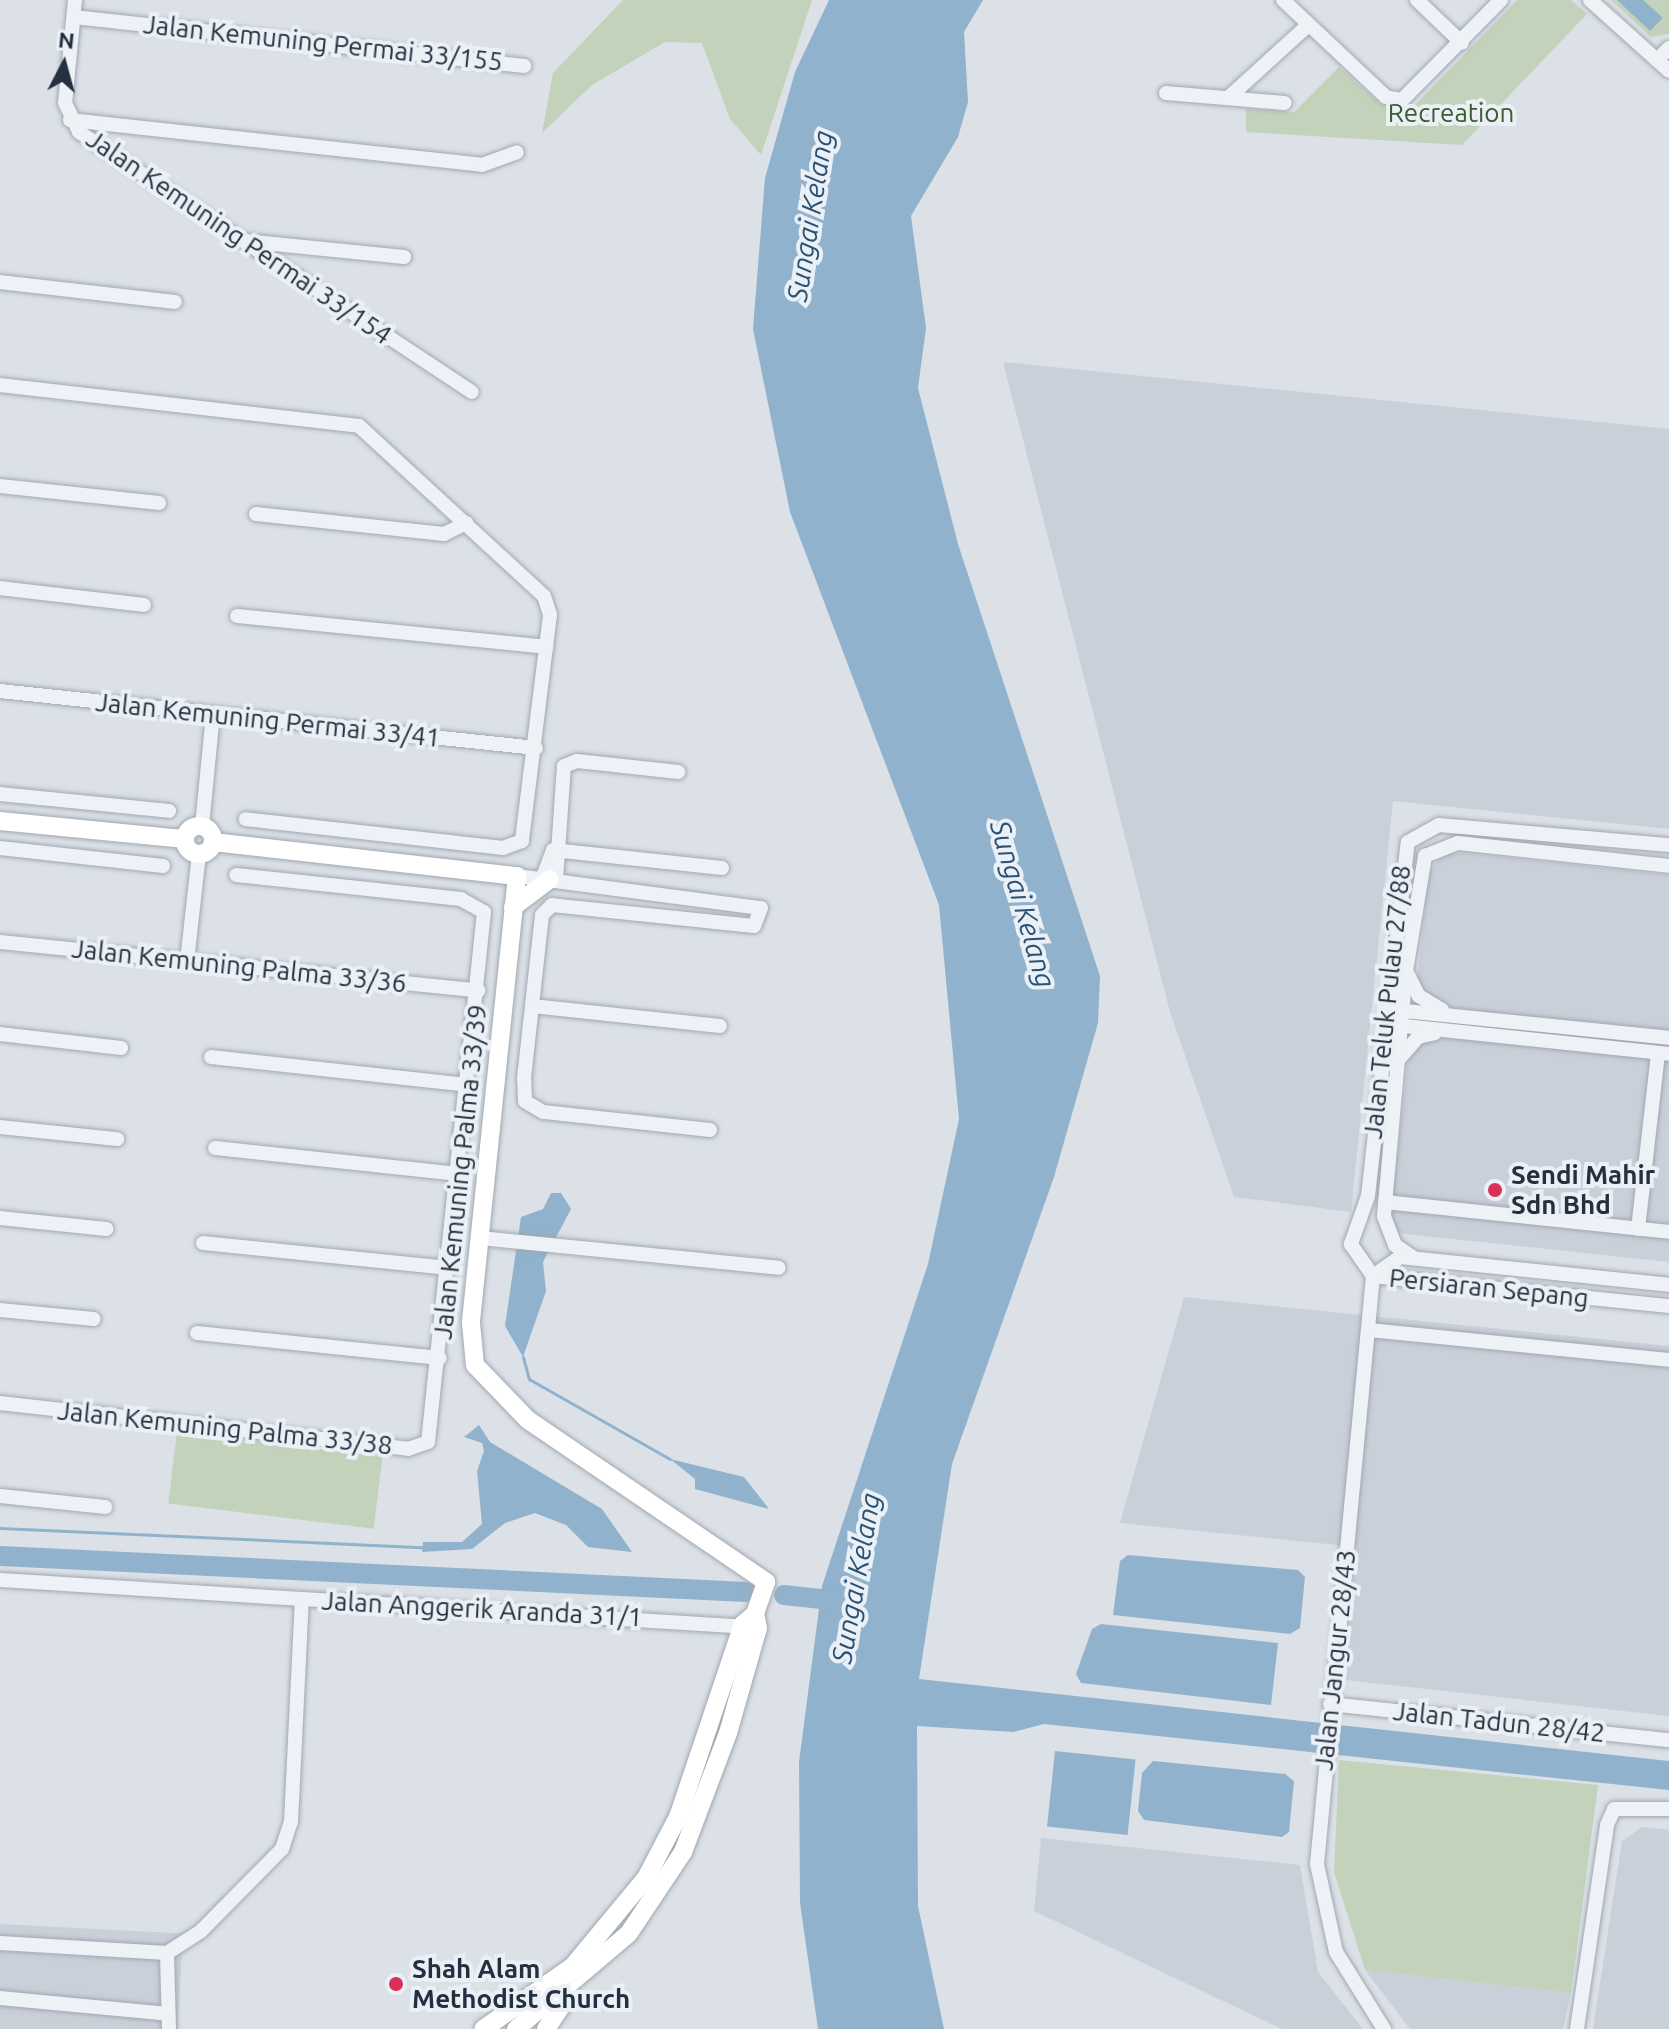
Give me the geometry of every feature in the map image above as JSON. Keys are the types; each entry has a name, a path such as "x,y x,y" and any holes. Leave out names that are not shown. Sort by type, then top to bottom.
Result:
{"main road":[{"path":"0,821 517,876"},
{"name":"Jalan Kemuning Palma 33/39","path":"517,876 480,1238 472,1350 490,1388 766,1582 752,1622"},
{"path":"513,907 549,879"},
{"path":"482,2029 524,2023 581,1980 642,1916 683,1852 752,1622"},
{"path":"524,2023 593,1947 653,1866 706,1745 752,1622"}],"street":[{"name":"Jalan Kemuning Permai 33/154","path":"75,0 70,120 99,147 472,392"},
{"path":"1283,0 1307,26 1393,100 1411,97 1501,0"},
{"path":"1417,0 1462,43"},
{"path":"1590,0 1669,71"},
{"name":"Jalan Kemuning Permai 33/155","path":"74,17 524,66"},
{"path":"1228,98 1307,26"},
{"path":"1657,60 1669,48"},
{"path":"1166,93 1285,103"},
{"path":"70,120 482,165 517,152"},
{"path":"99,147 101,130 122,125"},
{"path":"244,241 404,257"},
{"path":"285,269 299,245"},
{"path":"0,282 175,302"},
{"path":"0,385 346,422 377,439 544,596 546,647 536,748 522,841 503,848 246,819"},
{"path":"0,486 159,503"},
{"path":"256,514 444,534 467,523"},
{"path":"0,588 144,605"},
{"path":"237,616 546,647"},
{"name":"Jalan Kemuning Permai 33/41","path":"0,691 536,748"},
{"path":"187,961 205,841 213,714"},
{"path":"549,879 564,766 577,761 678,772"},
{"path":"0,794 169,811"},
{"name":"Jalan Teluk Pulau 27/88","path":"1373,1276 1351,1244 1368,1196 1403,854 1415,833 1470,827 1669,845"},
{"name":"Jalan Teluk Pulau 27/88","path":"1416,1258 1388,1235 1385,1202 1406,971 1420,867 1433,848 1458,843 1669,866"},
{"path":"0,848 163,866"},
{"path":"553,850 722,868"},
{"name":"Jalan Kemuning Palma 33/39","path":"236,875 461,899 477,903 485,922 433,1422"},
{"path":"517,876 735,900 761,908 757,926 552,905 541,923 525,1101 543,1112 710,1130"},
{"path":"733,924 735,900"},
{"name":"Jalan Kemuning Palma 33/36","path":"0,942 479,991"},
{"path":"1406,971 1419,996 1459,1016"},
{"path":"535,1006 720,1026"},
{"path":"1386,1016 1402,1010 1669,1038"},
{"path":"1386,1016 1401,1026 1663,1053 1638,1229"},
{"path":"1398,1061 1418,1037 1460,1032"},
{"path":"0,1034 121,1048"},
{"path":"211,1057 469,1085"},
{"path":"0,1127 117,1139"},
{"path":"215,1148 459,1174"},
{"path":"1385,1202 1669,1232"},
{"path":"0,1218 106,1229"},
{"path":"480,1238 778,1268"},
{"path":"203,1243 449,1268"},
{"name":"Persiaran Sepang","path":"1373,1276 1392,1258 1416,1258 1669,1285"},
{"path":"1515,1290 1517,1269"},
{"name":"Persiaran Sepang","path":"1373,1276 1669,1306"},
{"name":"Jalan Jangur 28/43","path":"1373,1276 1323,1765 1317,1864 1327,1930 1384,2029"},
{"path":"0,1310 94,1319"},
{"path":"1369,1330 1669,1360"},
{"path":"197,1333 440,1358"},
{"name":"Jalan Kemuning Palma 33/38","path":"0,1403 408,1449 428,1442 433,1422"},
{"path":"0,1496 105,1507"},
{"path":"0,1580 302,1599"},
{"name":"Jalan Anggerik Aranda 31/1","path":"167,1953 201,1931 289,1837 302,1599 752,1622"},
{"name":"Jalan Tadun 28/42","path":"1329,1710 1669,1740"},
{"path":"1577,2029 1607,1825 1614,1809 1669,1809"},
{"path":"0,1943 167,1953 169,2022 0,1998"}],"shaded area":[{"path":"1003,362 1669,429 1669,829 1393,801 1351,1212 1234,1197 1170,1012"},
{"path":"1462,853 1669,875 1669,1262 1396,1233 1390,1221 1429,872 1443,854"},
{"path":"1184,1297 1669,1346 1669,1716 1345,1680 1357,1547 1120,1523"},
{"path":"1642,1827 1669,1830 1669,2029 1593,2029 1622,1841"},
{"path":"1041,1838 1300,1865 1318,1972 1363,2029 1282,2029 1034,1911"},
{"path":"0,1924 183,1934 178,2029 0,2029"},
{"path":"1365,1970 1571,1993 1563,2029 1410,2029"}],"green space":[{"path":"623,0 812,0 761,155 730,119 702,43 665,42 592,85 542,133 553,73"},
{"name":"Recreation","path":"1517,0 1571,0 1587,14 1462,145 1246,132 1246,109 1294,112 1339,67 1380,104 1415,105"},
{"path":"1611,0 1669,0 1669,34 1651,37"},
{"path":"177,1432 382,1457 374,1529 168,1503"},
{"path":"1339,1760 1598,1785 1571,1993 1365,1970 1334,1872"}],"water":[{"name":"Sungai Kelang","path":"829,0 983,0 964,32 968,102 958,137 911,216 926,328 918,388 958,544 1100,976 1098,1023 1054,1177 952,1464 919,1679 1669,1761 1669,1790 1044,1724 1013,1732 917,1726 918,1906 944,2029 818,2029 800,1903 799,1762 822,1586 928,1264 959,1119 939,905 790,512 753,329 765,178 795,72"},
{"path":"1617,0 1643,0 1663,18 1650,31"},
{"path":"551,1193 561,1193 571,1209 543,1262 546,1291 523,1357 505,1326 521,1217 543,1209"},
{"path":"479,1425 490,1442 602,1509 632,1552 588,1547 566,1525 535,1513 505,1523 472,1549 422,1552 423,1542 462,1542 482,1524 477,1471 484,1451 482,1443 464,1437"},
{"path":"670,1459 744,1477 769,1509 695,1489 695,1479"},
{"path":"1128,1555 1298,1570 1305,1577 1300,1628 1290,1634 1113,1615 1120,1561"},
{"path":"1101,1624 1278,1643 1271,1705 1081,1683 1076,1674 1092,1629"},
{"path":"1055,1751 1136,1759 1128,1835 1047,1827"},
{"path":"1153,1761 1285,1774 1294,1781 1289,1832 1282,1837 1144,1820 1138,1811 1142,1773"}],"waterway":[{"path":"523,1357 529,1379 670,1459"},
{"path":"0,1528 422,1547"},
{"path":"0,1556 746,1592"},
{"name":"Sungai Kelang","path":"784,1595 848,1602"}],"place":[{"name":"Sendi Mahir Sdn Bhd","path":"1495,1190"},
{"name":"Shah Alam Methodist Church","path":"396,1984"}]}
